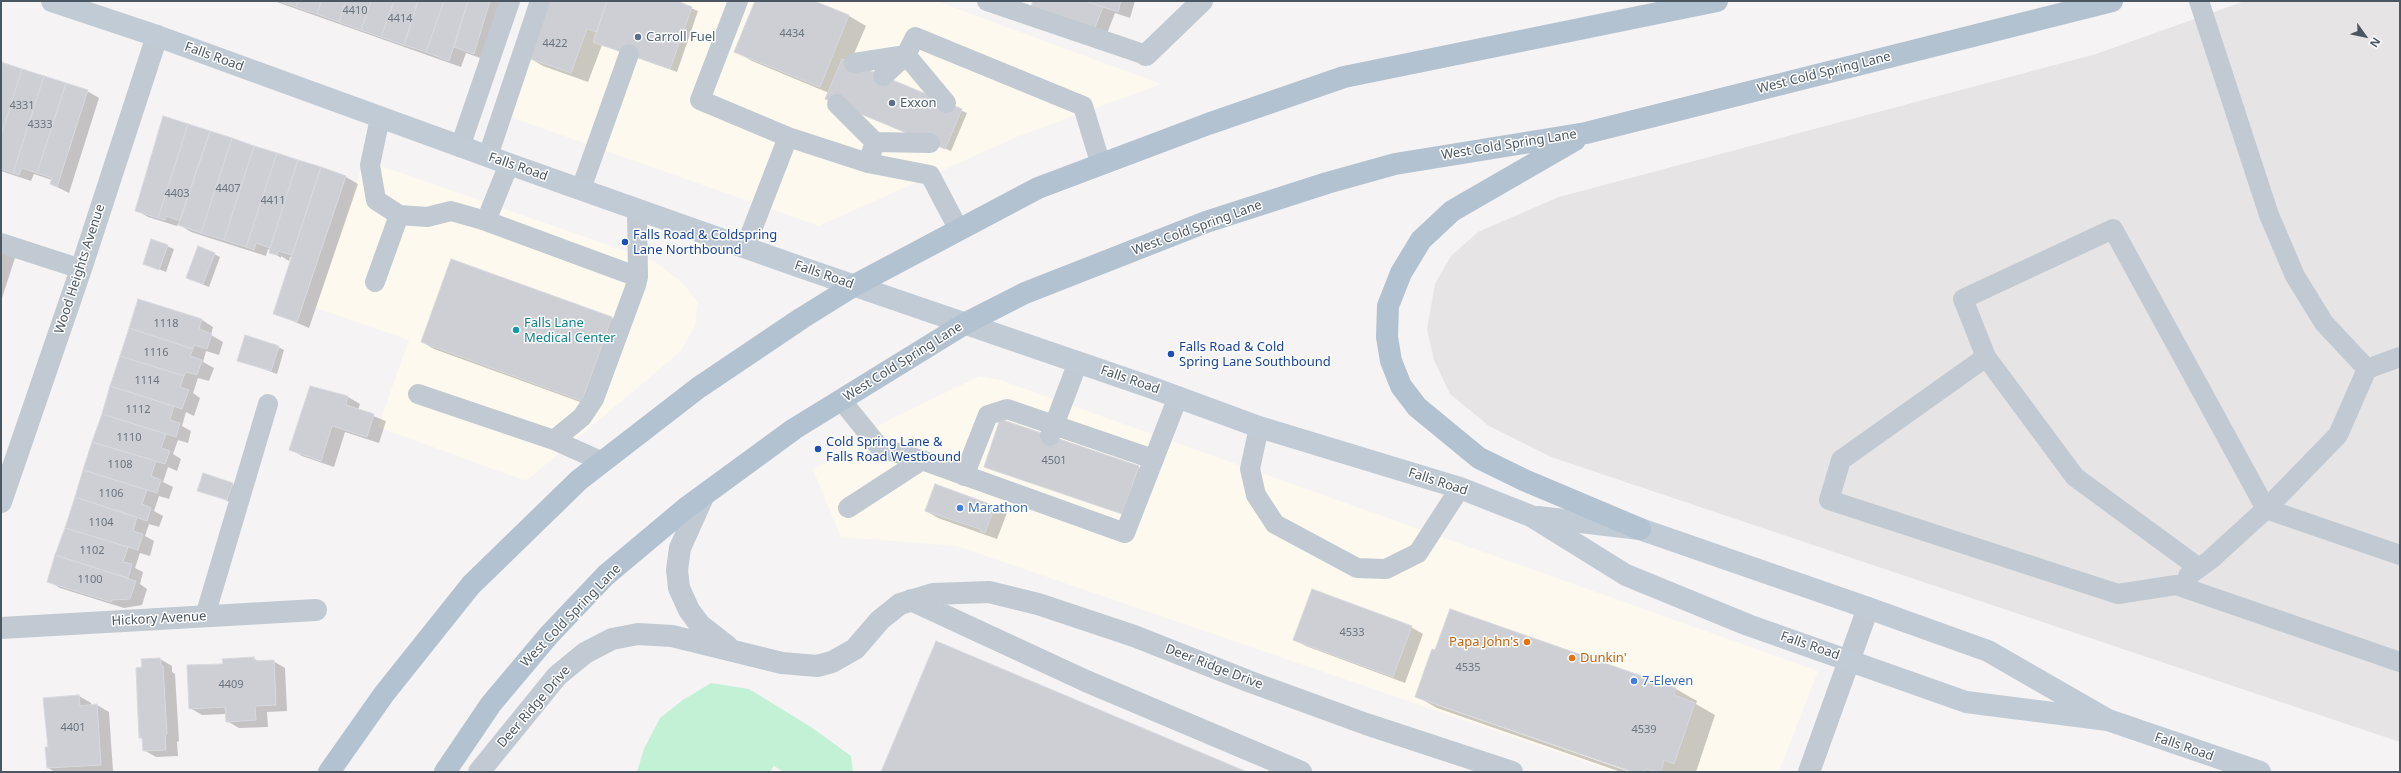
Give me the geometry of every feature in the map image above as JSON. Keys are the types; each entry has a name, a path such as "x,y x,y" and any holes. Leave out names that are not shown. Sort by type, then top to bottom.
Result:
{"main road":[{"name":"Falls Road","path":"52,1 157,36 460,147 746,248 1178,397 1259,427 1460,488 1531,516 1626,575 1748,624 1850,659 1966,702 2108,720"},
{"path":"329,772 384,694 471,585 579,480 698,388 802,318 855,285 1038,188 1344,77 1717,1"},
{"name":"West Cold Spring Lane","path":"445,772 491,704 549,635 606,575 703,497 794,429 966,323 1025,293 1206,222 1327,183 1395,164 1586,133 2112,1"},
{"path":"1586,133 1482,191 1452,211 1421,240 1401,273 1388,306 1387,337 1391,361 1401,386 1417,407 1480,458 1524,480 1640,530"},
{"name":"Falls Road","path":"1531,516 1640,530 1868,608 1988,651 2108,720 2260,772"}],"street":[{"path":"1146,55 1202,1"},
{"name":"Wood Heights Avenue","path":"1,502 81,269 157,36"},
{"name":"Deer Ridge Drive","path":"703,497 680,548 677,570 679,588 688,610 700,626 734,652"},
{"name":"Deer Ridge Drive","path":"479,772 557,676 585,652 598,645 628,635 654,634 672,636 734,652 805,666 832,662 855,648 889,611 911,600 933,594 989,592 1038,604 1134,636 1248,681 1366,724 1512,772"},
{"path":"911,600 1086,681 1301,772"},
{"path":"1809,772 1868,608"},
{"name":"Hickory Avenue","path":"1,628 316,610"}],"lane":[{"path":"460,147 510,1"},
{"path":"488,156 540,1"},
{"path":"738,1 700,100 788,137 868,164 930,175 959,230"},
{"path":"988,1 1146,55"},
{"path":"2199,1 2269,215 2296,276 2324,323 2367,369"},
{"path":"883,76 906,55 915,37 1083,106 1101,164"},
{"path":"581,189 629,54"},
{"path":"854,64 906,55"},
{"path":"906,55 918,90"},
{"path":"906,55 946,103"},
{"path":"837,104 875,142 930,143"},
{"path":"866,116 875,142 868,164"},
{"path":"380,118 370,165 376,200 399,215 427,217 451,211 486,221 638,277"},
{"path":"875,142 901,130"},
{"path":"746,248 788,137"},
{"path":"486,221 509,164"},
{"path":"554,440 582,417 594,399 638,277 637,209"},
{"path":"375,282 399,215"},
{"path":"2199,568 2075,477 1986,357 1963,299 2113,229 2266,509 2400,556"},
{"path":"1,243 81,269"},
{"path":"1986,357 1841,460 1829,500 2118,594 2176,585 2199,568 2266,509 2338,435 2367,369 2400,357"},
{"path":"1052,431 1078,362"},
{"path":"418,394 554,440 603,462"},
{"path":"841,400 880,448 922,460 964,476 1031,491 1084,510 1125,533 1178,397"},
{"path":"205,616 268,404"},
{"path":"964,476 988,415 1007,409 1052,431 1106,449 1153,459"},
{"path":"1259,427 1250,468 1256,495 1275,524 1357,568 1386,569 1418,553 1460,488"},
{"path":"848,508 922,460"},
{"path":"2176,585 2400,662"}],"shaded area":[{"path":"535,1 936,1 1161,84 1019,136 819,226 496,112"},
{"path":"2245,1 2400,1 2400,742 1551,457 1489,426 1450,394 1434,360 1427,329 1435,284 1451,256 1478,232 1559,197 2096,54"},
{"path":"364,160 654,261 683,283 698,303 695,326 680,352 526,481 378,427 409,340 316,308"},
{"path":"980,376 1000,380 1818,671 1779,772 1615,772 957,546 841,537 813,470 888,420"}],"green space":[{"path":"711,683 749,689 811,727 851,756 853,772 784,772 774,766 770,772 637,772 644,749 660,718 683,700"}],"building":[{"path":"279,1 298,1 296,7"},
{"path":"298,1 321,1 317,14 296,7"},
{"path":"321,1 346,1 339,22 317,14"},
{"path":"346,1 371,1 361,30 339,22"},
{"path":"371,1 394,1 381,37 361,30"},
{"path":"394,1 418,1 404,45 381,37"},
{"path":"418,1 444,1 426,52 404,45"},
{"path":"444,1 468,1 449,61 426,52"},
{"path":"468,1 490,1 474,54 454,47"},
{"path":"544,1 607,1 597,32 587,29 571,73 525,57"},
{"name":"Carroll Fuel","path":"607,1 677,1 692,7 670,69 593,42"},
{"path":"755,1 814,1 849,15 820,87 734,52"},
{"path":"1033,1 1085,1 1103,7 1094,30 1031,7"},
{"path":"1085,1 1121,1 1118,12"},
{"name":"Exxon","path":"842,59 962,109 945,149 825,99"},
{"path":"1,62 22,69 1,136"},
{"path":"22,69 44,76 13,173 1,169 1,136"},
{"path":"44,76 66,83 37,173 22,168 19,175 13,173"},
{"path":"66,83 88,90 57,187 50,184 52,178 37,173"},
{"path":"163,116 188,124 158,218 135,211"},
{"path":"188,124 210,131 180,221 166,216 165,220 158,218"},
{"path":"210,131 232,138 201,233 178,225"},
{"path":"232,138 254,146 224,240 201,233"},
{"path":"254,146 277,153 246,247 224,240"},
{"path":"277,153 298,160 270,248 256,243 254,250 246,247"},
{"path":"298,160 321,167 292,255 278,251 277,255 269,253 270,248"},
{"path":"321,167 346,176 297,322 273,314"},
{"path":"151,239 168,245 159,270 143,264"},
{"path":"198,246 215,253 203,284 186,278"},
{"name":"Falls Lane Medical Center","path":"451,259 612,317 582,401 421,342"},
{"path":"138,299 202,319 199,329 212,334 207,349 194,345 193,349 129,328"},
{"path":"129,328 193,349 190,356 202,360 197,375 186,372 184,376 120,356"},
{"path":"245,335 279,346 271,371 237,361"},
{"path":"120,356 184,376 180,387 189,390 182,409 110,386"},
{"path":"110,386 174,406 170,420 180,423 176,437 102,414"},
{"path":"310,386 348,396 346,405 374,414 367,437 332,426 321,461 289,450"},
{"path":"102,414 166,434 161,448 170,451 165,464 92,442"},
{"name":"Marathon","path":"1000,419 1139,466 1122,514 984,467"},
{"path":"92,442 156,461 151,476 161,480 157,493 83,470"},
{"path":"83,470 147,490 142,504 151,508 147,521 75,497"},
{"path":"203,473 233,483 227,500 197,491"},
{"name":"Marathon","path":"935,484 995,506 985,533 980,531 980,529 925,511"},
{"path":"75,497 137,517 133,531 143,534 138,550 65,528"},
{"path":"65,528 128,547 123,562 132,564 128,578 55,555"},
{"path":"55,555 136,581 130,599 112,600 111,602 47,582"},
{"path":"1312,589 1412,626 1393,677 1293,640"},
{"path":"1450,609 1676,688 1674,695 1695,703 1674,764 1664,760 1661,772 1645,769 1644,772 1633,772 1415,697 1432,649 1435,650"},
{"path":"936,641 1247,772 881,772"},
{"path":"254,657 254,661 274,660 276,705 255,706 256,720 226,722 225,707 189,709 187,665 223,664 222,659"},
{"path":"160,658 161,665 163,666 167,734 165,735 166,750 143,751 142,738 139,738 136,668 142,667 141,659"},
{"path":"79,695 80,706 97,704 101,765 47,768 45,747 48,747 43,698"}],"place":[{"name":"Carroll Fuel","path":"638,37"},
{"name":"Exxon","path":"892,103"},
{"name":"Falls Road & Coldspring Lane Northbound","path":"625,242"},
{"name":"Falls Lane Medical Center","path":"516,330"},
{"name":"Falls Road & Cold Spring Lane Southbound","path":"1171,354"},
{"name":"Cold Spring Lane & Falls Road Westbound","path":"818,449"},
{"name":"Marathon","path":"960,508"},
{"name":"Papa John's","path":"1527,642"},
{"name":"Dunkin'","path":"1572,658"},
{"name":"7-Eleven","path":"1634,681"}]}
